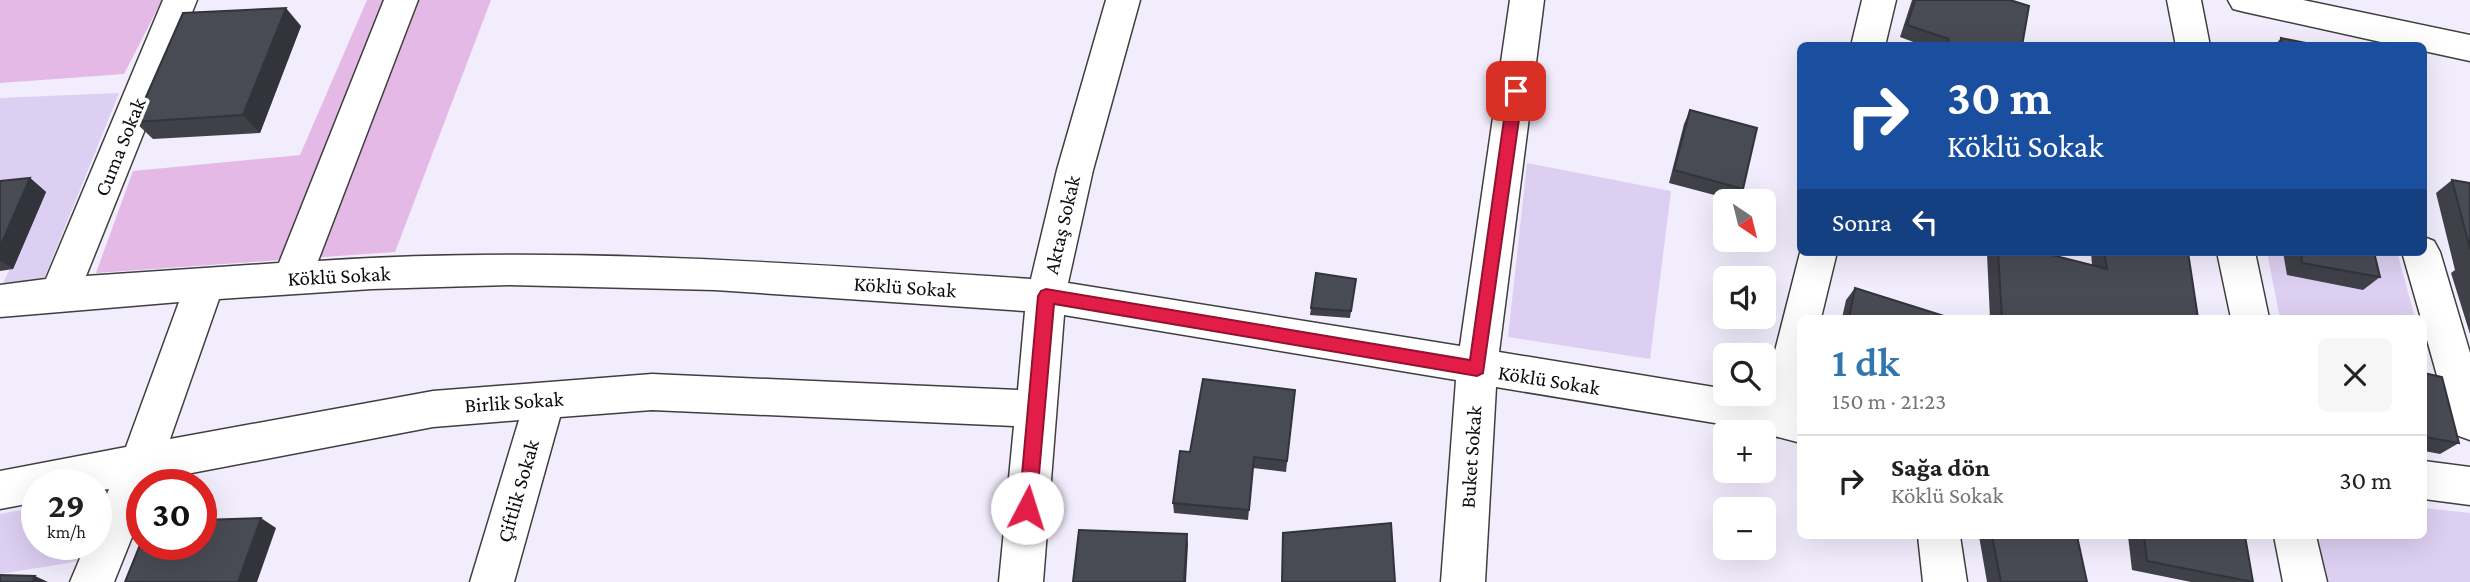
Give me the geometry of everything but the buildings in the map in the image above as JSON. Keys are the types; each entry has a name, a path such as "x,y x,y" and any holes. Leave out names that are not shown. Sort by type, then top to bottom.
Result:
{"street":[{"name":"Cuma Sokak","path":"59,294 180,0"},
{"path":"292,278 401,0"},
{"name":"Aktaş Sokak","path":"1021,582 1046,296 1075,170 1123,0"},
{"name":"Buket Sokak","path":"1464,582 1477,368 1527,0"},
{"path":"1869,42 1879,0"},
{"path":"2184,0 2192,42"},
{"path":"2245,0 2358,34 2427,42"},
{"path":"2427,42 2470,47"},
{"path":"1807,315 1817,256"},
{"path":"2237,256 2249,315"},
{"path":"2422,256 2470,422"},
{"name":"Köklü Sokak","path":"0,301 59,294 292,278 482,270 620,270 1046,296 1788,421"},
{"path":"92,582 140,466 205,284"},
{"path":"1788,421 1797,370"},
{"name":"Birlik Sokak","path":"0,490 140,466 433,408 652,392 1036,409"},
{"name":"Çiftlik Sokak","path":"492,582 545,400"},
{"path":"2427,480 2470,486"},
{"path":"1939,539 1945,582"},
{"path":"2296,539 2305,582"}],"shaded area":[{"path":"0,0 162,0 124,74 0,83"},
{"path":"367,0 491,0 395,252 96,273 133,171 300,155"},
{"path":"119,93 44,279 3,283 46,192 0,194 0,98"},
{"path":"1527,163 1671,191 1650,359 1508,337"},
{"path":"2268,256 2398,256 2414,315 2279,315"},
{"path":"2427,508 2470,513 2470,582 2319,582 2311,539 2427,539"},
{"path":"21,510 21,560 86,560 0,574 0,514"}],"route":[{"path":"1027,508 1046,296 1477,368 1516,91"}]}
